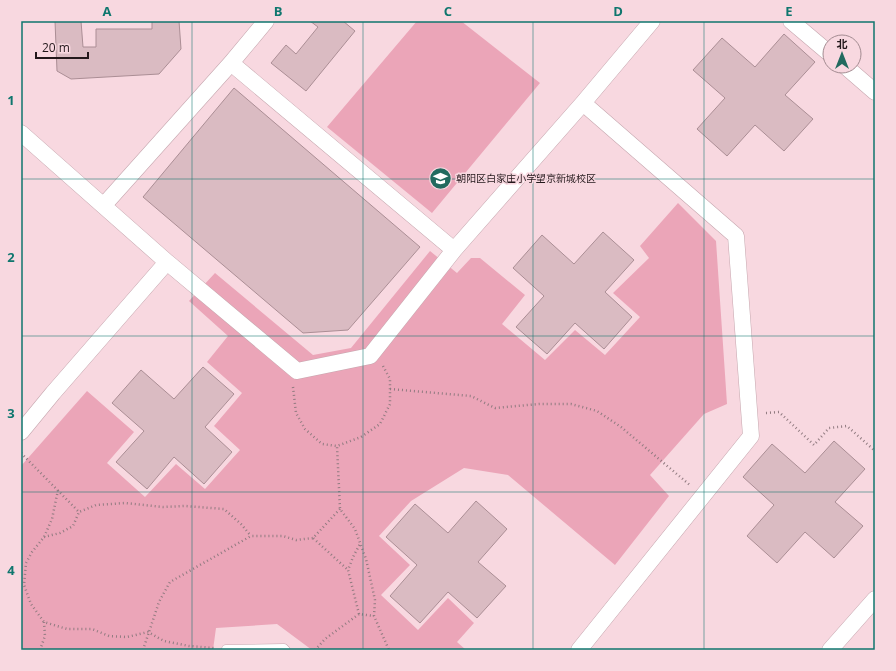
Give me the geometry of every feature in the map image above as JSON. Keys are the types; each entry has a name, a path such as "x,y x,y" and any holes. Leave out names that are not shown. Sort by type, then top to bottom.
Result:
{"street":[{"path":"104,205 231,63 266,21"},
{"path":"21,133 167,262 297,371 370,356 454,250 583,103 652,21"},
{"path":"791,21 822,47"},
{"path":"231,63 454,250"},
{"path":"854,74 875,92"},
{"path":"579,650 751,436 736,236 583,103"},
{"path":"21,432 167,262"},
{"path":"830,650 875,599"}],"lane":[{"path":"226,649 284,648 286,650"}],"path":[{"path":"297,371 293,388 296,413 305,429 322,444 338,446 361,438 380,424 390,404 390,380 381,364 370,356"},
{"path":"390,389 471,396 495,408 539,404 571,404 597,411 621,427 702,496"},
{"path":"749,414 779,412 814,445 829,428 847,426 875,451"},
{"path":"338,446 340,509 355,529 366,559 375,600 374,616 389,650"},
{"path":"21,453 79,512"},
{"path":"40,650 45,636 44,622 31,604 24,585 26,563 32,552 44,537 52,519 58,490"},
{"path":"44,537 60,533 73,526 79,512 96,505 125,503 163,507 185,506 224,508 251,536"},
{"path":"143,650 159,602 170,582 251,536 283,536 296,540 313,538 340,509"},
{"path":"313,538 348,570 359,614"},
{"path":"348,570 360,544"},
{"path":"315,650 325,639 359,614 374,616"},
{"path":"44,622 67,629 92,630 109,636 127,637 148,632 164,641 189,646 226,649"}],"shaded area":[{"name":"朝阳区白家庄小学望京新城校区","path":"417,21 461,21 540,83 432,213 327,127"},
{"path":"678,203 716,241 727,404 704,414 650,475 669,496 615,565 508,475 464,468 411,501 379,536 410,565 381,595 418,630 448,598 474,623 457,642 466,650 312,650 277,624 216,628 213,650 21,650 21,466 87,391 134,432 107,463 145,497 176,464 205,489 240,450 214,426 242,393 207,362 228,336 189,301 215,273 313,355 351,348 430,251 457,273 471,258 480,258 525,295 502,324 545,360 575,330 605,355 640,317 613,293 649,258 640,246"}],"building":[{"path":"55,21 81,21 83,47 96,47 96,29 152,29 152,21 179,21 181,49 159,74 71,79 57,71"},
{"path":"310,21 343,21 355,31 306,91 271,63 286,45 296,54 318,27"},
{"path":"784,34 815,62 785,95 813,119 784,151 755,125 727,156 697,129 725,98 693,70 722,38 755,67"},
{"path":"234,88 420,247 348,330 303,333 143,197"},
{"path":"603,232 634,260 605,292 632,317 604,349 575,323 547,354 516,327 544,296 513,268 542,235 574,264"},
{"path":"203,367 234,394 205,427 232,452 204,484 174,457 147,489 116,462 144,431 112,403 141,370 174,399"},
{"path":"834,441 865,469 835,502 863,526 834,558 805,532 777,563 747,536 774,505 743,477 772,444 805,473"},
{"path":"476,501 507,529 478,562 506,586 477,618 448,592 420,623 390,596 417,565 386,537 415,504 448,533"}],"place":[{"name":"朝阳区白家庄小学望京新城校区","path":"440,178"}]}
